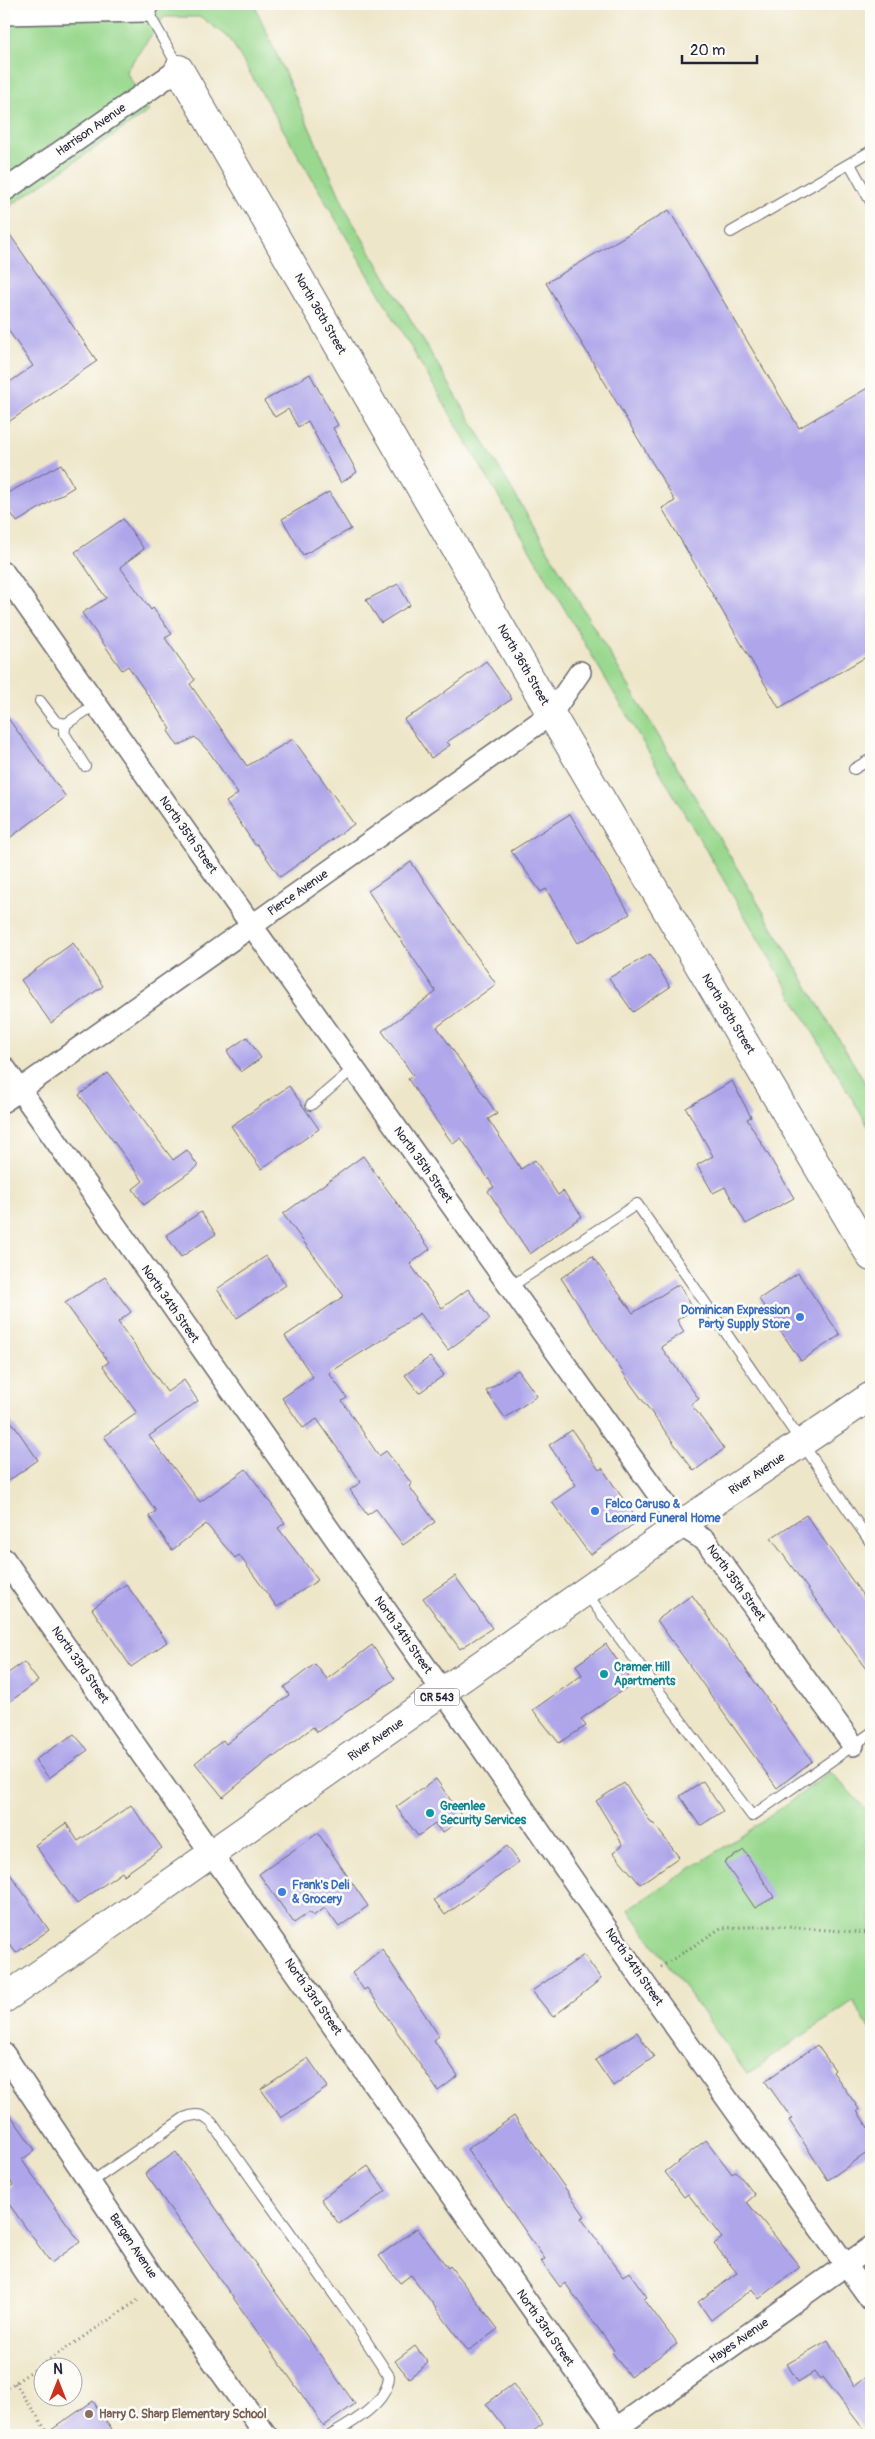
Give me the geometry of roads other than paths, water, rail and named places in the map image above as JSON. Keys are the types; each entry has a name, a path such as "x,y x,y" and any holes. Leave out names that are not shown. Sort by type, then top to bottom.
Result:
{"street":[{"path":"4,14 145,7"},
{"name":"Harrison Avenue","path":"4,191 179,69"},
{"name":"North 36th Street","path":"179,69 551,714 871,1257"},
{"name":"North 35th Street","path":"4,573 252,926 680,1525 706,1541 852,1745"},
{"name":"Pierce Avenue","path":"12,1096 551,714 580,672"},
{"name":"North 34th Street","path":"4,1067 12,1096 444,1693 642,1980 871,2300"},
{"name":"River Avenue","path":"4,1999 444,1693 680,1525 871,1396"},
{"name":"North 33rd Street","path":"4,1559 213,1853 614,2433"},
{"name":"Bergen Avenue","path":"4,2054 159,2286 266,2435"},
{"name":"Hayes Avenue","path":"614,2433 871,2247"}],"lane":[{"path":"145,7 179,69"},
{"path":"732,232 871,151"},
{"path":"850,164 871,202"},
{"path":"40,701 56,722 66,724"},
{"path":"85,766 64,733 66,724 96,704"},
{"path":"854,769 871,759"},
{"path":"311,1104 354,1068"},
{"path":"510,1287 637,1204 801,1444 871,1542"},
{"path":"586,1592 752,1816 871,1733"},
{"path":"90,2182 184,2118 194,2114 201,2114 212,2123 355,2324 389,2376 389,2386 384,2395 348,2425 331,2435"}],"place":[{"name":"Dominican Expression Party Supply Store","path":"800,1317"},
{"name":"Falco Caruso & Leonard Funeral Home","path":"595,1511"},
{"name":"Cramer Hill Apartments","path":"604,1674"},
{"name":"Greenlee Security Services","path":"430,1813"},
{"name":"Frank's Deli & Grocery","path":"282,1892"},
{"name":"Harry C. Sharp Elementary School","path":"89,2414"}]}
